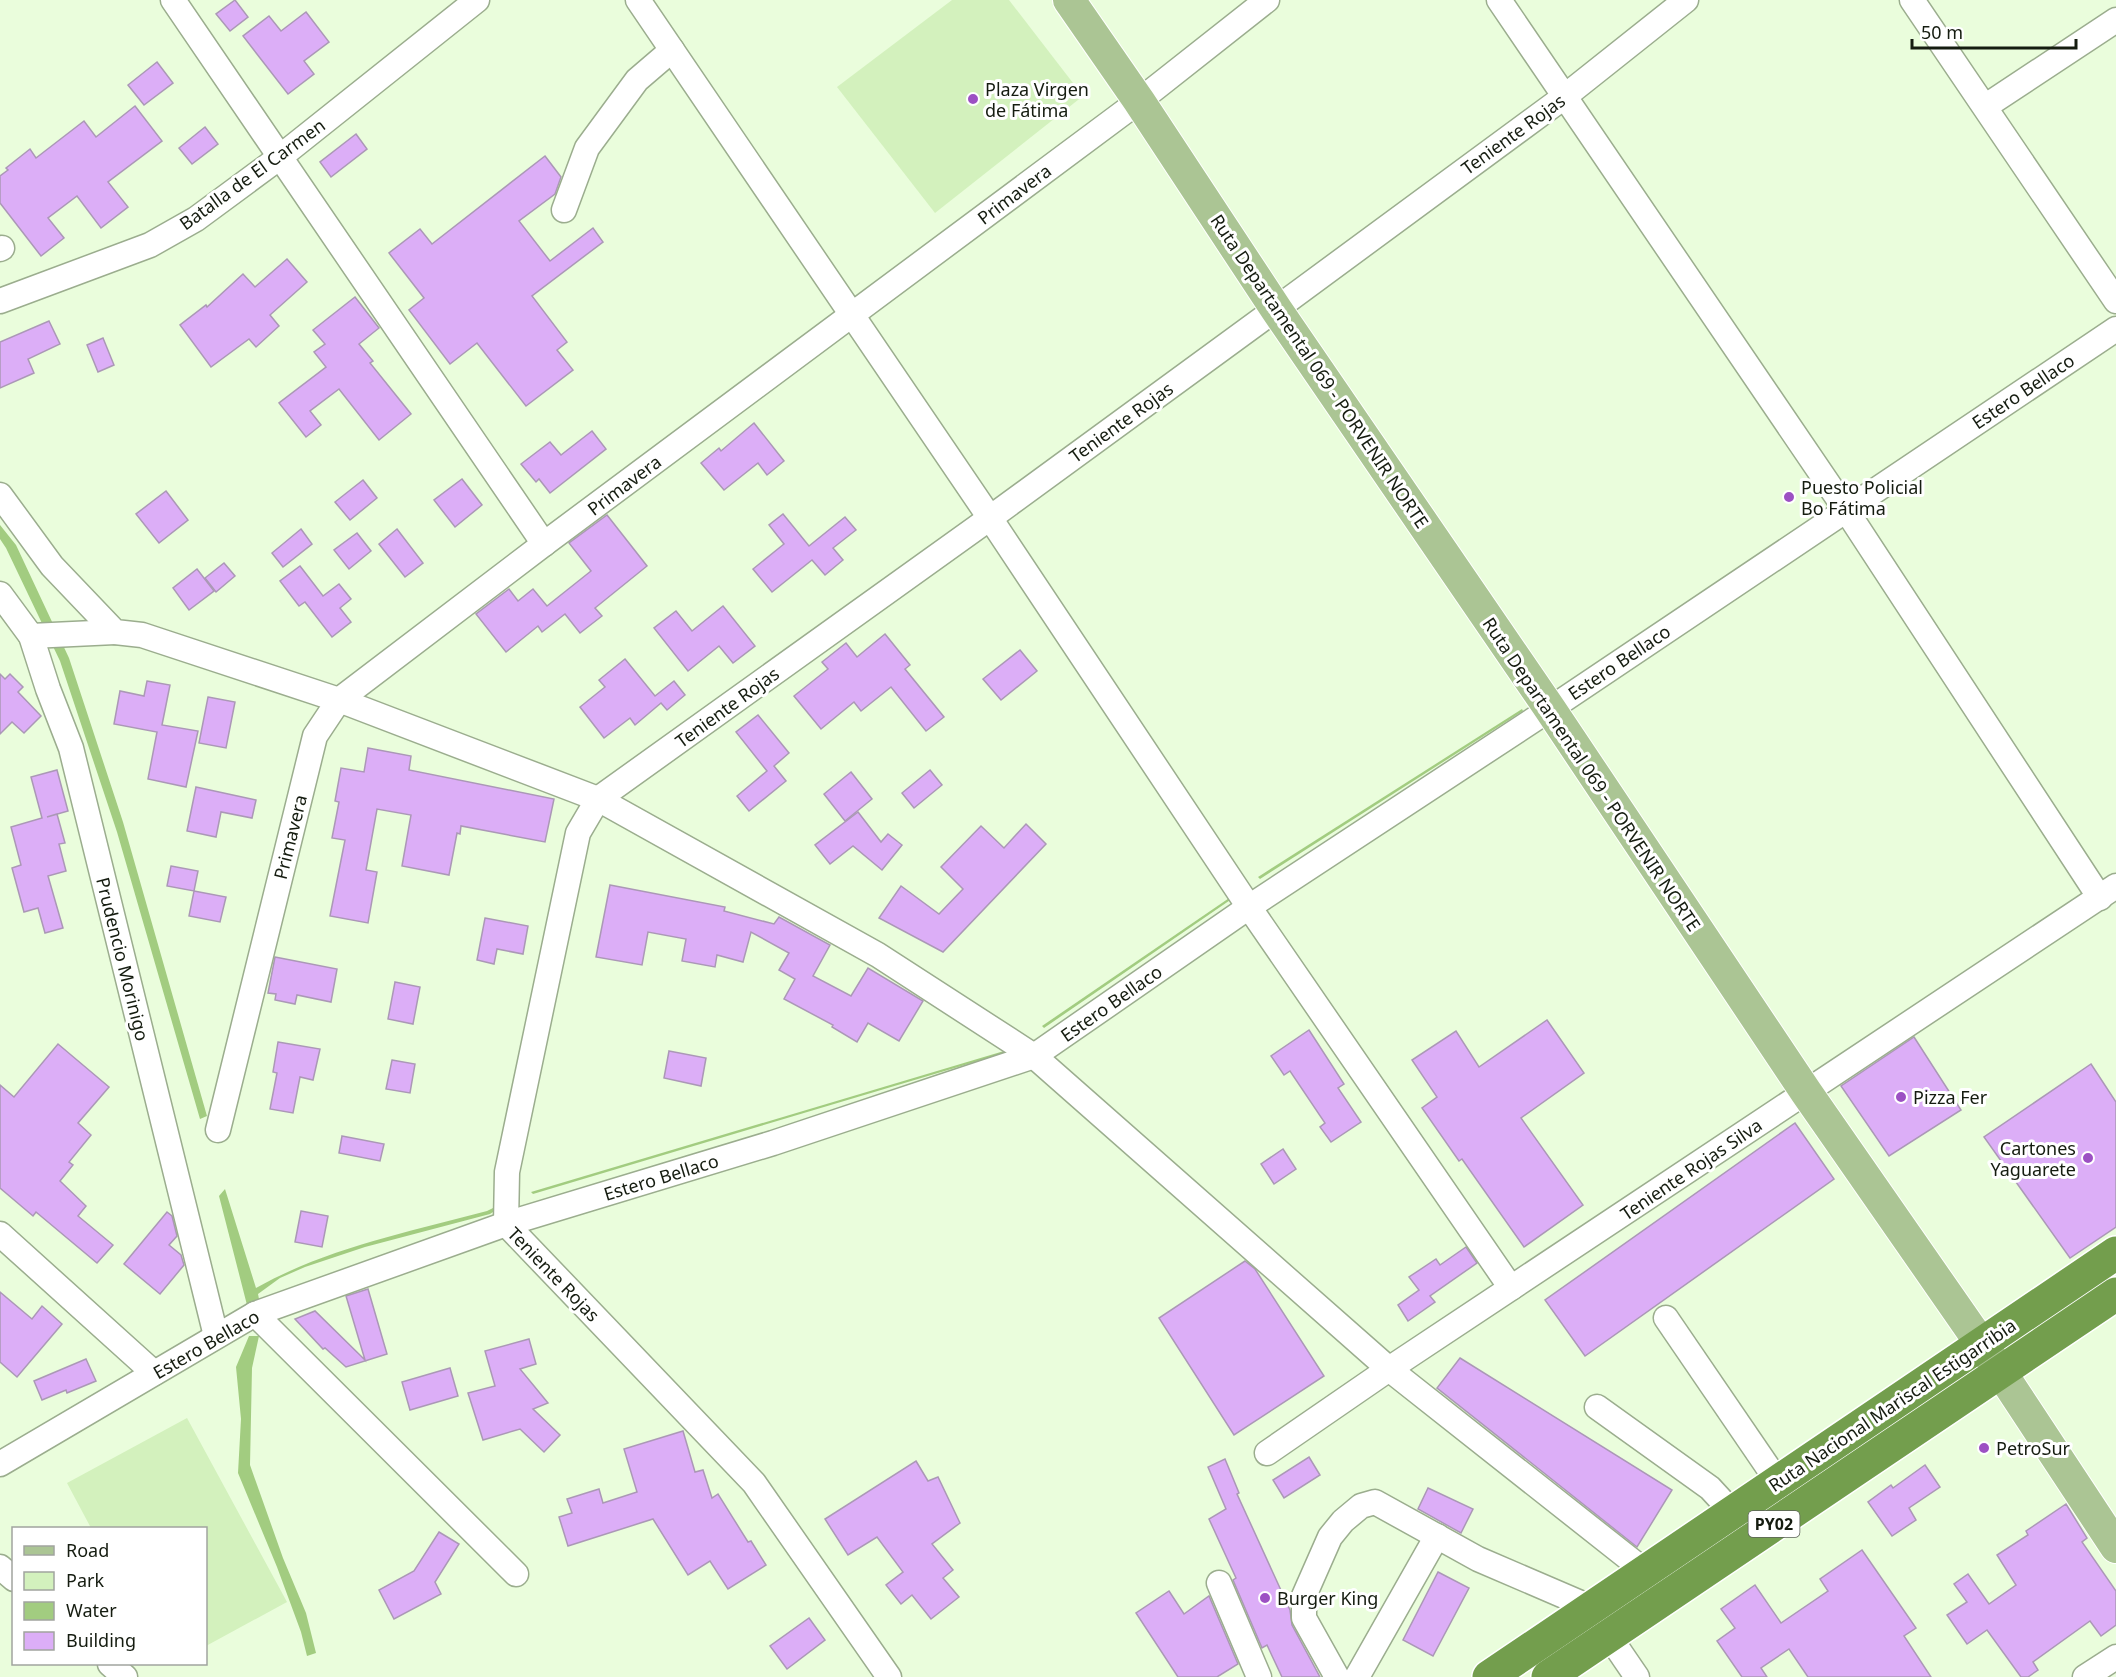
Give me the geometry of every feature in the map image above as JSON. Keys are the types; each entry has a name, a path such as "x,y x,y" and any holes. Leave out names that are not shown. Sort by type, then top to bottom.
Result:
{"highway":[{"name":"Ruta Nacional Mariscal Estigarribia","path":"1489,1677 2116,1253"},
{"name":"Ruta Nacional Mariscal Estigarribia","path":"1548,1677 2116,1294"}],"main road":[{"name":"Ruta Departamental 069 - PORVENIR NORTE","path":"1069,0 1139,101 1276,309 1550,709 1806,1092 2000,1371 2116,1547"}],"street":[{"path":"173,0 544,543"},
{"name":"Batalla de El Carmen","path":"0,301 150,245 196,219 279,157 477,0"},
{"path":"638,0 990,518 1249,907 1511,1288"},
{"name":"Primavera","path":"219,1130 315,736 339,700 544,543 1139,101 1267,0"},
{"path":"1499,0 2108,892"},
{"name":"Teniente Rojas","path":"889,1677 754,1483 506,1224 507,1172 578,833 598,799 990,518 1276,309 1564,97 1686,0"},
{"path":"1912,0 2116,301"},
{"path":"1986,106 2116,20"},
{"path":"564,210 587,148 637,80 672,50"},
{"name":"Estero Bellaco","path":"0,1464 255,1314 506,1224 773,1143 1034,1056 1249,907 1550,709 2116,328"},
{"path":"0,495 52,566 115,632"},
{"name":"Prudencio Morinigo","path":"0,594 38,635 48,689 71,748 216,1336"},
{"path":"38,635 115,632 142,635 339,700 598,799 878,955 1034,1056 1389,1369 1647,1572"},
{"name":"Teniente Rojas Silva","path":"1267,1453 1389,1369 2108,892"},
{"path":"0,1234 154,1373"},
{"path":"255,1314 516,1574"},
{"path":"1666,1318 1778,1482"},
{"path":"1597,1407 1710,1488 1732,1513"},
{"path":"1337,1677 1304,1618 1304,1596 1330,1537 1343,1521 1361,1506 1375,1502 1478,1559 1592,1608"},
{"path":"1357,1677 1437,1536"},
{"path":"0,1567 12,1577"},
{"path":"1219,1583 1259,1677"},
{"path":"1609,1636 1637,1677"},
{"path":"2085,1677 2116,1657"},
{"path":"111,1665 125,1677"}],"green space":[{"path":"952,0 1009,0 1083,96 935,213 837,87"},
{"path":"187,1418 287,1602 207,1645 207,1527 90,1527 67,1483"}],"water":[{"path":"0,525 16,545 69,658 123,822 207,1116 200,1119 117,832 60,661 0,539"},
{"path":"1522,709 1523,711 1260,879 1258,877"},
{"path":"1238,892 1239,894 1044,1028 1042,1026"},
{"path":"1004,1051 1005,1053 533,1194 531,1192"},
{"path":"225,1189 256,1288 311,1262 369,1242 487,1211 501,1204 502,1206 490,1214 365,1247 305,1267 280,1278 258,1294 259,1299 247,1305 219,1196"},
{"path":"249,1336 259,1336 252,1368 250,1465 283,1558 306,1613 316,1653 307,1656 301,1632 277,1567 238,1473 241,1419 236,1367"}],"building":[{"path":"235,0 248,17 230,31 216,14"},
{"path":"306,12 329,42 304,61 314,74 288,94 243,36 269,16 281,31"},
{"path":"157,62 173,83 144,105 128,85"},
{"path":"135,106 162,141 108,182 128,207 101,228 77,196 48,218 64,238 41,256 0,203 0,176 8,170 6,168 30,149 36,158 84,121 96,137"},
{"path":"205,127 218,144 192,164 179,148"},
{"path":"356,134 367,149 331,177 320,162"},
{"path":"545,156 561,177 555,194 519,221 550,261 593,228 603,242 532,296 567,342 557,350 573,370 526,406 477,343 450,364 409,310 424,298 389,253 420,229 432,244"},
{"path":"287,259 307,282 270,315 279,326 256,347 249,339 211,367 180,325 206,305 207,307 243,274 255,287"},
{"path":"355,297 379,328 359,344 373,361 370,363 411,414 379,440 339,389 310,411 321,425 306,437 279,403 326,367 314,352 325,344 313,330"},
{"path":"49,321 60,344 28,359 34,373 0,388 0,342"},
{"path":"103,338 114,365 98,372 87,345"},
{"path":"754,423 784,461 767,475 758,463 724,490 701,463 719,448 721,451"},
{"path":"592,431 606,449 550,493 539,479 536,482 521,464 550,442 561,455"},
{"path":"462,479 482,505 455,527 434,500"},
{"path":"363,480 377,498 350,520 335,502"},
{"path":"166,491 188,520 159,543 136,514"},
{"path":"783,514 809,546 845,517 856,530 833,548 843,560 825,575 812,560 772,592 753,569 784,544 769,525"},
{"path":"607,515 647,566 595,608 602,616 580,633 565,614 542,632 538,626 506,652 476,614 509,589 518,601 533,589 547,606 591,571 569,543"},
{"path":"301,529 312,544 283,567 272,553"},
{"path":"397,529 423,563 405,577 379,544"},
{"path":"357,533 371,551 349,569 334,550"},
{"path":"224,563 235,576 216,592 205,578"},
{"path":"300,566 323,596 339,584 351,599 340,608 351,622 332,637 305,602 299,606 280,581"},
{"path":"197,569 214,591 189,610 173,588"},
{"path":"723,606 755,646 733,663 719,646 688,671 654,628 676,611 692,631"},
{"path":"885,634 910,665 905,669 944,717 926,731 891,687 861,711 854,702 821,729 794,696 828,669 822,662 846,643 857,657"},
{"path":"1020,650 1037,671 1001,700 983,679"},
{"path":"625,659 655,696 674,681 685,695 667,710 661,703 635,725 630,718 604,738 580,707 605,687 599,680"},
{"path":"0,674 5,679 10,674 23,687 18,692 41,716 24,733 12,722 0,734"},
{"path":"147,681 170,685 162,725 198,731 186,787 148,779 157,732 114,724 120,691 144,696"},
{"path":"208,697 235,702 226,748 199,743"},
{"path":"758,715 789,753 774,766 786,781 749,811 737,796 767,771 736,732"},
{"path":"368,748 411,756 409,770 554,799 545,842 461,826 460,834 457,833 449,875 402,866 411,815 377,809 366,870 377,872 368,923 330,916 345,840 332,838 339,802 335,801 341,768 364,772"},
{"path":"57,770 68,811 57,814 65,843 59,844 66,871 48,876 63,928 45,933 38,908 24,912 12,868 21,865 11,827 42,818 31,777"},
{"path":"930,770 942,785 914,808 902,793"},
{"path":"851,772 872,799 845,821 824,794"},
{"path":"196,787 256,800 252,818 221,812 216,837 187,831"},
{"path":"858,812 881,842 888,834 902,845 882,870 853,846 830,864 815,845"},
{"path":"1026,824 1046,844 943,952 879,918 901,886 939,914 963,889 941,867 981,826 1004,848"},
{"path":"171,866 198,871 194,891 167,886"},
{"path":"610,885 725,907 724,911 774,924 779,917 830,945 813,976 851,996 868,968 923,1001 899,1041 868,1023 857,1042 832,1027 833,1025 784,999 795,979 779,970 789,953 751,932 743,962 717,955 715,967 682,961 686,939 648,932 642,965 596,957"},
{"path":"194,891 226,897 220,922 189,916"},
{"path":"485,918 528,926 523,954 497,949 494,964 477,960"},
{"path":"275,957 337,969 331,1002 297,995 295,1004 275,1000 276,994 268,993"},
{"path":"395,982 420,987 413,1024 388,1019"},
{"path":"1547,1020 1584,1073 1521,1118 1583,1205 1524,1247 1462,1159 1459,1161 1422,1108 1437,1097 1412,1060 1456,1031 1479,1067"},
{"path":"1309,1030 1344,1084 1338,1088 1361,1122 1331,1142 1320,1127 1325,1123 1290,1071 1284,1075 1271,1056"},
{"name":"Pizza Fer","path":"1914,1037 1961,1110 1889,1156 1841,1086"},
{"path":"278,1042 320,1049 313,1080 300,1077 293,1113 270,1109 277,1073 273,1072"},
{"path":"58,1044 109,1087 78,1123 91,1135 69,1162 73,1165 60,1181 86,1206 78,1216 113,1245 97,1263 36,1212 33,1216 0,1188 0,1085 14,1097"},
{"path":"669,1051 706,1058 701,1086 664,1078"},
{"path":"392,1060 415,1064 410,1093 386,1089"},
{"path":"2091,1064 2116,1102 2116,1227 2070,1258 1984,1137"},
{"path":"1795,1123 1834,1179 1585,1356 1545,1300"},
{"path":"342,1136 384,1144 380,1161 339,1153"},
{"path":"1283,1149 1296,1169 1274,1184 1261,1164"},
{"path":"301,1211 328,1216 322,1247 295,1242"},
{"path":"167,1212 172,1216 177,1236 169,1245 181,1255 184,1265 160,1294 124,1264"},
{"path":"1466,1247 1477,1263 1430,1296 1435,1302 1408,1321 1398,1305 1419,1290 1409,1277 1436,1259 1440,1265"},
{"path":"1245,1261 1255,1269 1324,1376 1234,1435 1159,1318"},
{"path":"368,1289 387,1354 346,1367 325,1348 323,1349 295,1319 315,1311 365,1360 346,1296"},
{"path":"0,1292 32,1319 42,1306 62,1324 17,1377 0,1362"},
{"path":"529,1339 536,1364 520,1369 548,1403 533,1409 560,1435 544,1452 520,1429 483,1440 468,1393 495,1386 485,1351"},
{"path":"1460,1358 1672,1490 1637,1547 1437,1388"},
{"path":"86,1359 96,1381 42,1400 34,1381"},
{"path":"450,1368 458,1396 410,1410 402,1382"},
{"path":"683,1431 695,1472 703,1470 712,1498 718,1494 748,1542 751,1541 766,1565 728,1589 710,1561 688,1575 653,1519 568,1546 559,1517 572,1513 567,1499 599,1489 603,1503 637,1492 624,1449"},
{"path":"1309,1457 1320,1475 1284,1498 1273,1480"},
{"name":"Burger King","path":"1225,1459 1239,1493 1237,1494 1290,1610 1292,1625 1320,1677 1282,1677 1267,1645 1262,1648 1233,1580 1236,1578 1209,1519 1226,1509 1208,1467"},
{"path":"916,1461 928,1481 938,1477 960,1523 932,1544 953,1570 943,1578 959,1597 931,1619 912,1595 901,1604 886,1585 903,1572 877,1537 848,1555 825,1519"},
{"path":"1925,1465 1940,1487 1909,1508 1916,1520 1892,1536 1868,1502 1891,1485 1893,1488"},
{"path":"1428,1488 1473,1509 1461,1533 1418,1509"},
{"path":"2066,1504 2087,1538 2082,1542 2116,1591 2116,1625 2101,1636 2090,1621 2033,1662 2038,1670 2028,1677 2021,1677 1987,1630 1967,1644 1947,1615 1967,1602 1954,1584 1968,1574 1989,1604 2016,1585 1997,1555 2028,1535 2026,1531"},
{"path":"439,1532 459,1544 435,1582 441,1594 394,1619 379,1590 414,1571"},
{"path":"1862,1550 1916,1628 1904,1636 1931,1677 1808,1677 1789,1649 1761,1668 1767,1677 1742,1677 1717,1641 1735,1628 1721,1609 1755,1585 1781,1623 1828,1591 1820,1579"},
{"path":"1438,1572 1469,1588 1433,1656 1403,1640"},
{"path":"1169,1591 1184,1614 1209,1596 1238,1664 1217,1677 1178,1677 1136,1613"},
{"path":"809,1618 825,1640 787,1669 770,1646"}],"place":[{"name":"Plaza Virgen de Fátima","path":"973,99"},
{"name":"Puesto Policial Bo Fátima","path":"1789,497"},
{"name":"Pizza Fer","path":"1901,1097"},
{"name":"Cartones Yaguarete","path":"2088,1158"},
{"name":"PetroSur","path":"1984,1448"},
{"name":"Burger King","path":"1265,1598"}]}
